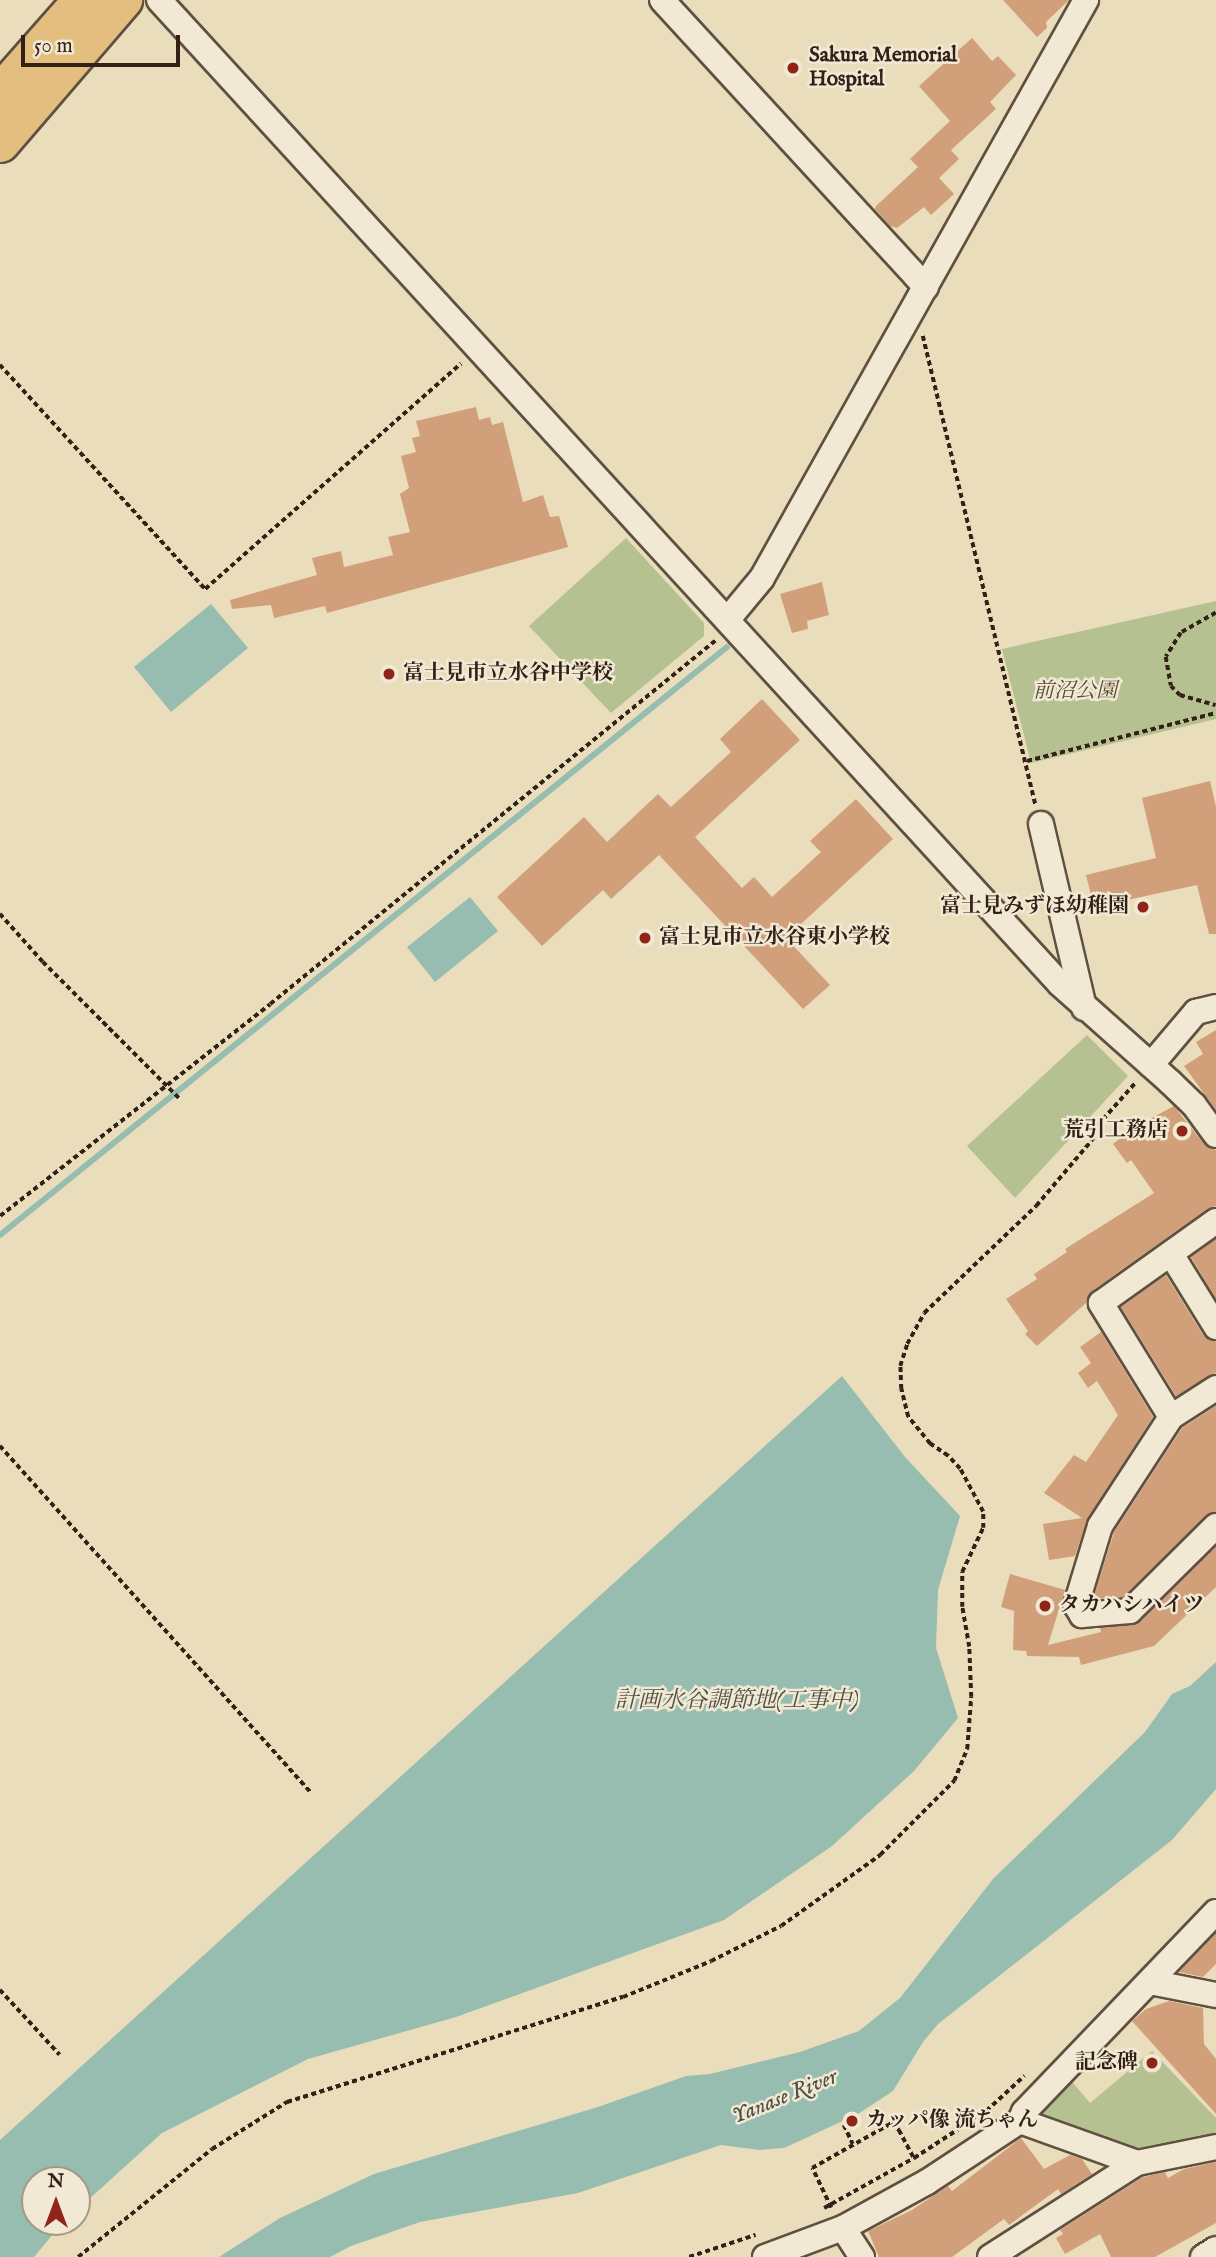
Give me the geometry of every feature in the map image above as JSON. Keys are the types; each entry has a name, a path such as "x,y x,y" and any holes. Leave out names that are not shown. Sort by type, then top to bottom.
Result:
{"highway":[{"path":"0,94 83,0"},
{"path":"0,143 123,0"}],"street":[{"path":"159,0 1084,1009 1194,1105 1216,1135"},
{"path":"662,0 926,287"},
{"path":"736,628 1086,0"},
{"path":"1041,824 1084,1009"},
{"path":"1151,1065 1196,1012 1216,1007"},
{"path":"1171,1417 1101,1303 1216,1221"},
{"path":"1171,1254 1216,1327"},
{"path":"1216,1388 1171,1417 1100,1526 1076,1605 1082,1615 1130,1611 1216,1526"},
{"path":"765,2257 843,2228 927,2182 1020,2121 1024,2112 1216,1912"},
{"path":"1150,1982 1216,1995"},
{"path":"1020,2121 1137,2163"},
{"path":"990,2257 1137,2163 1216,2147"},
{"path":"843,2228 862,2257"},
{"path":"1203,2257 1216,2249"}],"path":[{"path":"921,329 1041,824"},
{"path":"0,365 205,589 477,349"},
{"path":"1216,612 1181,633 1166,657 1171,686 1180,695 1216,705"},
{"path":"0,1216 167,1085 711,645 736,628"},
{"path":"1027,761 1216,713"},
{"path":"0,914 43,962 181,1100"},
{"path":"78,2257 212,2149 287,2102 624,1997 711,1961 780,1926 880,1855 954,1781 967,1749 971,1698 969,1647 962,1607 962,1572 983,1528 983,1512 960,1469 948,1456 930,1444 908,1417 900,1366 907,1344 924,1313 1036,1206 1092,1140 1097,1126 1151,1065"},
{"path":"0,1446 310,1793"},
{"path":"0,1990 60,2054"},
{"path":"822,2210 830,2206 914,2158 900,2130 892,2123 812,2168 830,2206"},
{"path":"844,2125 853,2144"},
{"path":"689,2257 766,2231"}],"green space":[{"path":"626,538 704,623 704,636 611,713 529,626"},
{"name":"前沼公園","path":"1216,601 1216,719 1031,763 1002,649"},
{"path":"1087,1035 1128,1076 1015,1198 967,1146"},
{"path":"1152,2051 1216,2118 1216,2136 1146,2153 1038,2120 1033,2110 1068,2077 1090,2103"}],"water":[{"path":"211,604 248,648 171,712 134,667"},
{"path":"470,897 498,931 435,982 407,947"},
{"name":"計画水谷調節地(工事中)","path":"842,1376 905,1457 960,1516 938,1590 936,1648 958,1718 914,1771 832,1846 724,1920 456,2017 308,2059 162,2133 91,2197 91,2166 21,2166 21,2236 51,2236 34,2257 0,2257 0,2140"},
{"name":"Yanase River","path":"1216,1662 1216,1789 1172,1840 938,2024 923,2042 893,2091 858,2114 784,2148 760,2150 721,2145 578,2193 420,2222 351,2246 330,2257 219,2257 280,2218 374,2174 598,2107 686,2076 710,2074 800,2052 859,2031 900,1998 993,1879 1145,1732 1172,1694 1190,1686"}],"building":[{"path":"1003,0 1069,0 1046,22 1047,28 1037,37"},
{"path":"972,38 992,61 998,56 1016,75 990,102 996,109 951,150 959,159 939,178 954,194 931,215 924,207 897,228 890,226 875,209 876,206 918,167 910,159 950,121 919,86"},
{"path":"476,407 479,420 490,417 492,425 503,422 523,502 543,495 550,517 559,516 568,547 327,613 325,606 274,618 271,605 232,609 230,600 317,575 312,558 341,551 344,567 393,555 388,537 410,532 400,494 409,488 401,456 416,452 412,438 420,436 416,421"},
{"path":"822,582 829,615 807,621 808,629 792,633 780,594"},
{"path":"762,699 800,740 695,837 742,888 754,877 772,897 821,852 810,841 856,799 893,839 786,938 830,985 803,1009 659,855 611,899 603,890 542,946 497,897 584,817 607,842 658,794 671,807 731,752 720,739"},
{"path":"1210,781 1216,807 1216,934 1209,934 1197,885 1094,907 1086,875 1156,858 1142,798"},
{"path":"1216,1030 1216,1110 1184,1066 1203,1054 1196,1042"},
{"path":"1174,1106 1204,1144 1216,1150 1216,1206 1207,1209 1092,1291 1086,1303 1037,1346 1025,1334 1028,1331 1006,1299 1037,1279 1034,1274 1067,1252 1065,1249 1154,1193 1131,1160 1127,1163 1113,1144 1133,1128"},
{"path":"1216,1239 1216,1299 1191,1257"},
{"path":"1166,1275 1203,1335 1216,1342 1216,1373 1176,1396 1121,1307"},
{"path":"1101,1332 1153,1417 1088,1518 1075,1556 1049,1560 1043,1524 1082,1518 1044,1493 1074,1455 1086,1462 1118,1415 1097,1381 1088,1388 1078,1373 1091,1363 1080,1347"},
{"path":"1216,1406 1216,1512 1206,1515 1123,1597 1093,1599 1114,1532 1182,1428"},
{"path":"1216,1547 1216,1587 1154,1646 1081,1665 1079,1657 1027,1656 1026,1651 1013,1650 1014,1611 1001,1607 1010,1574 1065,1590 1048,1645 1101,1632 1100,1628 1140,1622"},
{"path":"1216,1933 1216,1964 1203,1977 1179,1972"},
{"path":"1169,2001 1203,2008 1204,2044 1216,2059 1216,2114 1132,2021 1146,2009"},
{"path":"1021,2138 1044,2169 1070,2155 1082,2159 1092,2174 1061,2194 1058,2189 1009,2225 1004,2219 952,2257 879,2257 868,2231 912,2210 948,2186 952,2191"},
{"path":"1216,2162 1216,2223 1155,2257 1111,2257 1100,2234 1065,2254 1056,2238 1063,2234 1060,2230 1143,2177 1165,2172 1168,2178 1184,2169"}],"waterway":[{"path":"0,1235 727,647"}],"place":[{"name":"Sakura Memorial Hospital","path":"793,68"},
{"name":"富士見市立水谷中学校","path":"389,674"},
{"name":"富士見みずほ幼稚園","path":"1143,907"},
{"name":"富士見市立水谷東小学校","path":"645,938"},
{"name":"荒引工務店","path":"1182,1131"},
{"name":"タカハシハイツ","path":"1045,1606"},
{"name":"記念碑","path":"1152,2063"},
{"name":"カッパ像 流ちゃん","path":"852,2121"}]}
